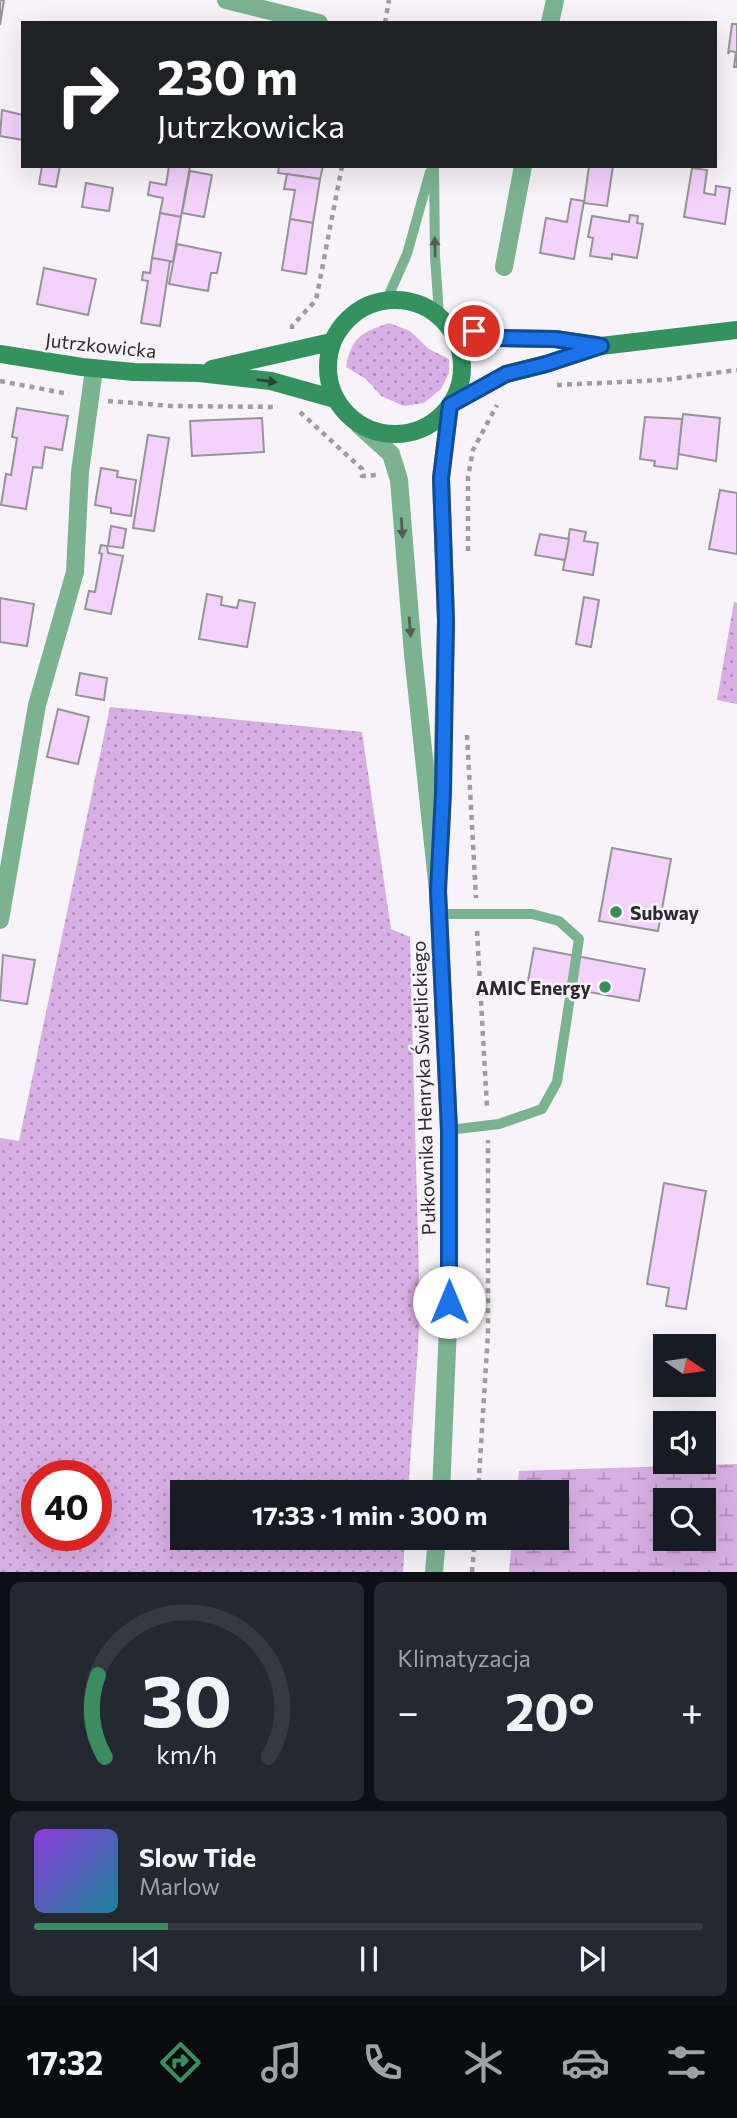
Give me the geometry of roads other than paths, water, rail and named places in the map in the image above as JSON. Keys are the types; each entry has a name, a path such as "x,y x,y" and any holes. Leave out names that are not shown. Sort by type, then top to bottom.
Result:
{"main road":[{"path":"443,319 458,342 463,363 460,385 450,405 437,420 418,430 399,435 378,433 359,425 335,399 328,381 327,361 331,342 341,326 354,313 370,303 405,299 423,305 443,319 500,338 555,339 601,346"},
{"path":"450,405 506,374 601,346 737,330"},
{"name":"Jutrzkowicka","path":"199,373 331,342"},
{"name":"Jutrzkowicka","path":"0,354 94,369 199,373 287,384 335,399"}],"street":[{"path":"226,0 311,21"},
{"path":"550,21 555,0"},
{"path":"504,267 523,168"},
{"path":"0,920 37,705 75,572 80,472 94,369"},
{"name":"Pułkownika Henryka Świetlickiego","path":"438,891 446,621 441,478 450,405"},
{"name":"Pułkownika Henryka Świetlickiego","path":"359,425 391,454 399,480 413,654 438,891 449,1130 449,1302 442,1480"},
{"path":"434,1572 436,1550"}],"lane":[{"path":"387,299 407,254 432,168"},
{"path":"433,168 435,256 443,319"},
{"path":"439,914 532,914 559,920 579,939 557,1082 542,1109 499,1124 449,1130"}],"place":[{"name":"Subway","path":"616,912"},
{"name":"AMIC Energy","path":"605,987"}]}
